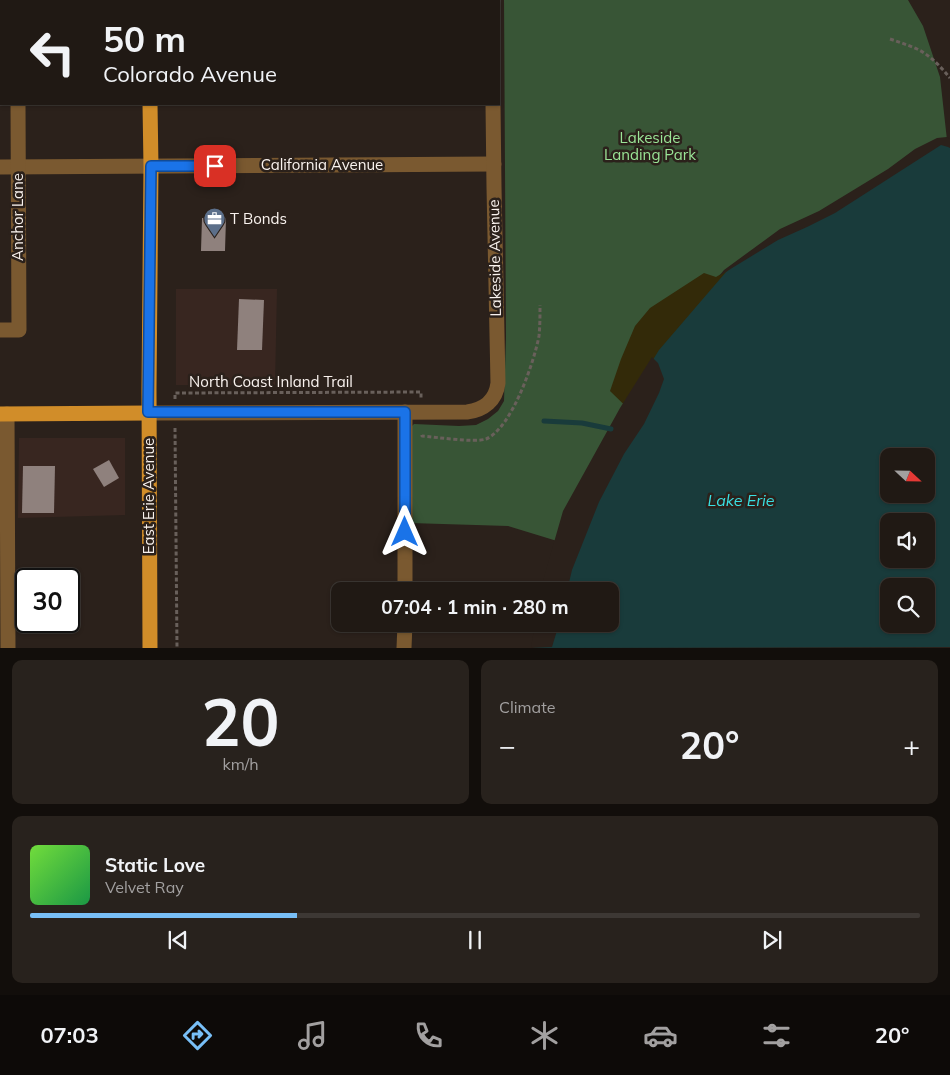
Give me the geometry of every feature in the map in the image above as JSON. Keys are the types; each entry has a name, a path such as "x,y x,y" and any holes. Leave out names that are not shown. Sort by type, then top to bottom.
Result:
{"main road":[{"name":"East Erie Avenue","path":"150,105 148,412 150,648"},
{"path":"4,414 148,412"}],"street":[{"name":"Anchor Lane","path":"0,330 19,330 18,105"},
{"name":"Lakeside Avenue","path":"422,412 473,411 487,404 496,392 498,383 493,105"},
{"name":"California Avenue","path":"0,167 494,164"},
{"path":"148,412 422,412"},
{"path":"405,412 405,582"},
{"path":"4,414 8,648"},
{"path":"404,648 405,632"}],"path":[{"path":"890,39 918,49 941,67 950,78"},
{"name":"North Coast Inland Trail","path":"176,648 175,394 421,392 422,412"}],"shaded area":[{"path":"176,289 277,289 275,385 176,385"},
{"path":"19,438 125,438 125,515 18,518"}],"green space":[{"name":"Lakeside Landing Park","path":"504,0 908,0 923,26 940,77 947,140 557,541 508,526 410,523 412,426 414,424 476,425 498,411 504,401 506,338"}],"sand":[{"path":"778,240 644,424 610,391 635,326 650,308 704,273 716,277"}],"water":[{"name":"Lake Erie","path":"937,140 950,143 950,647 533,648 536,632 619,632 619,582 547,582 622,410 659,350 726,272 781,231 821,213"}],"pier":[{"path":"947,137 950,139 950,148 941,145 835,213 778,240 719,276 724,270 780,229 819,211 888,169 915,149 937,138"},
{"path":"652,357 658,363 664,379 659,393 644,424 624,454 599,502 572,570 569,582 543,582 563,511 620,408"},
{"path":"534,632 557,632 552,647 531,648"}],"building":[{"path":"202,218 226,218 225,251 201,251"},
{"path":"239,299 264,300 262,350 237,350"},
{"path":"109,460 119,478 104,487 93,469"},
{"path":"23,466 55,466 54,513 22,513"}],"waterway":[{"path":"544,421 582,423 611,429"}],"place":[{"name":"T Bonds","path":"214,238"}],"route":[{"path":"215,166 151,166 148,412 405,412 405,532"}]}
